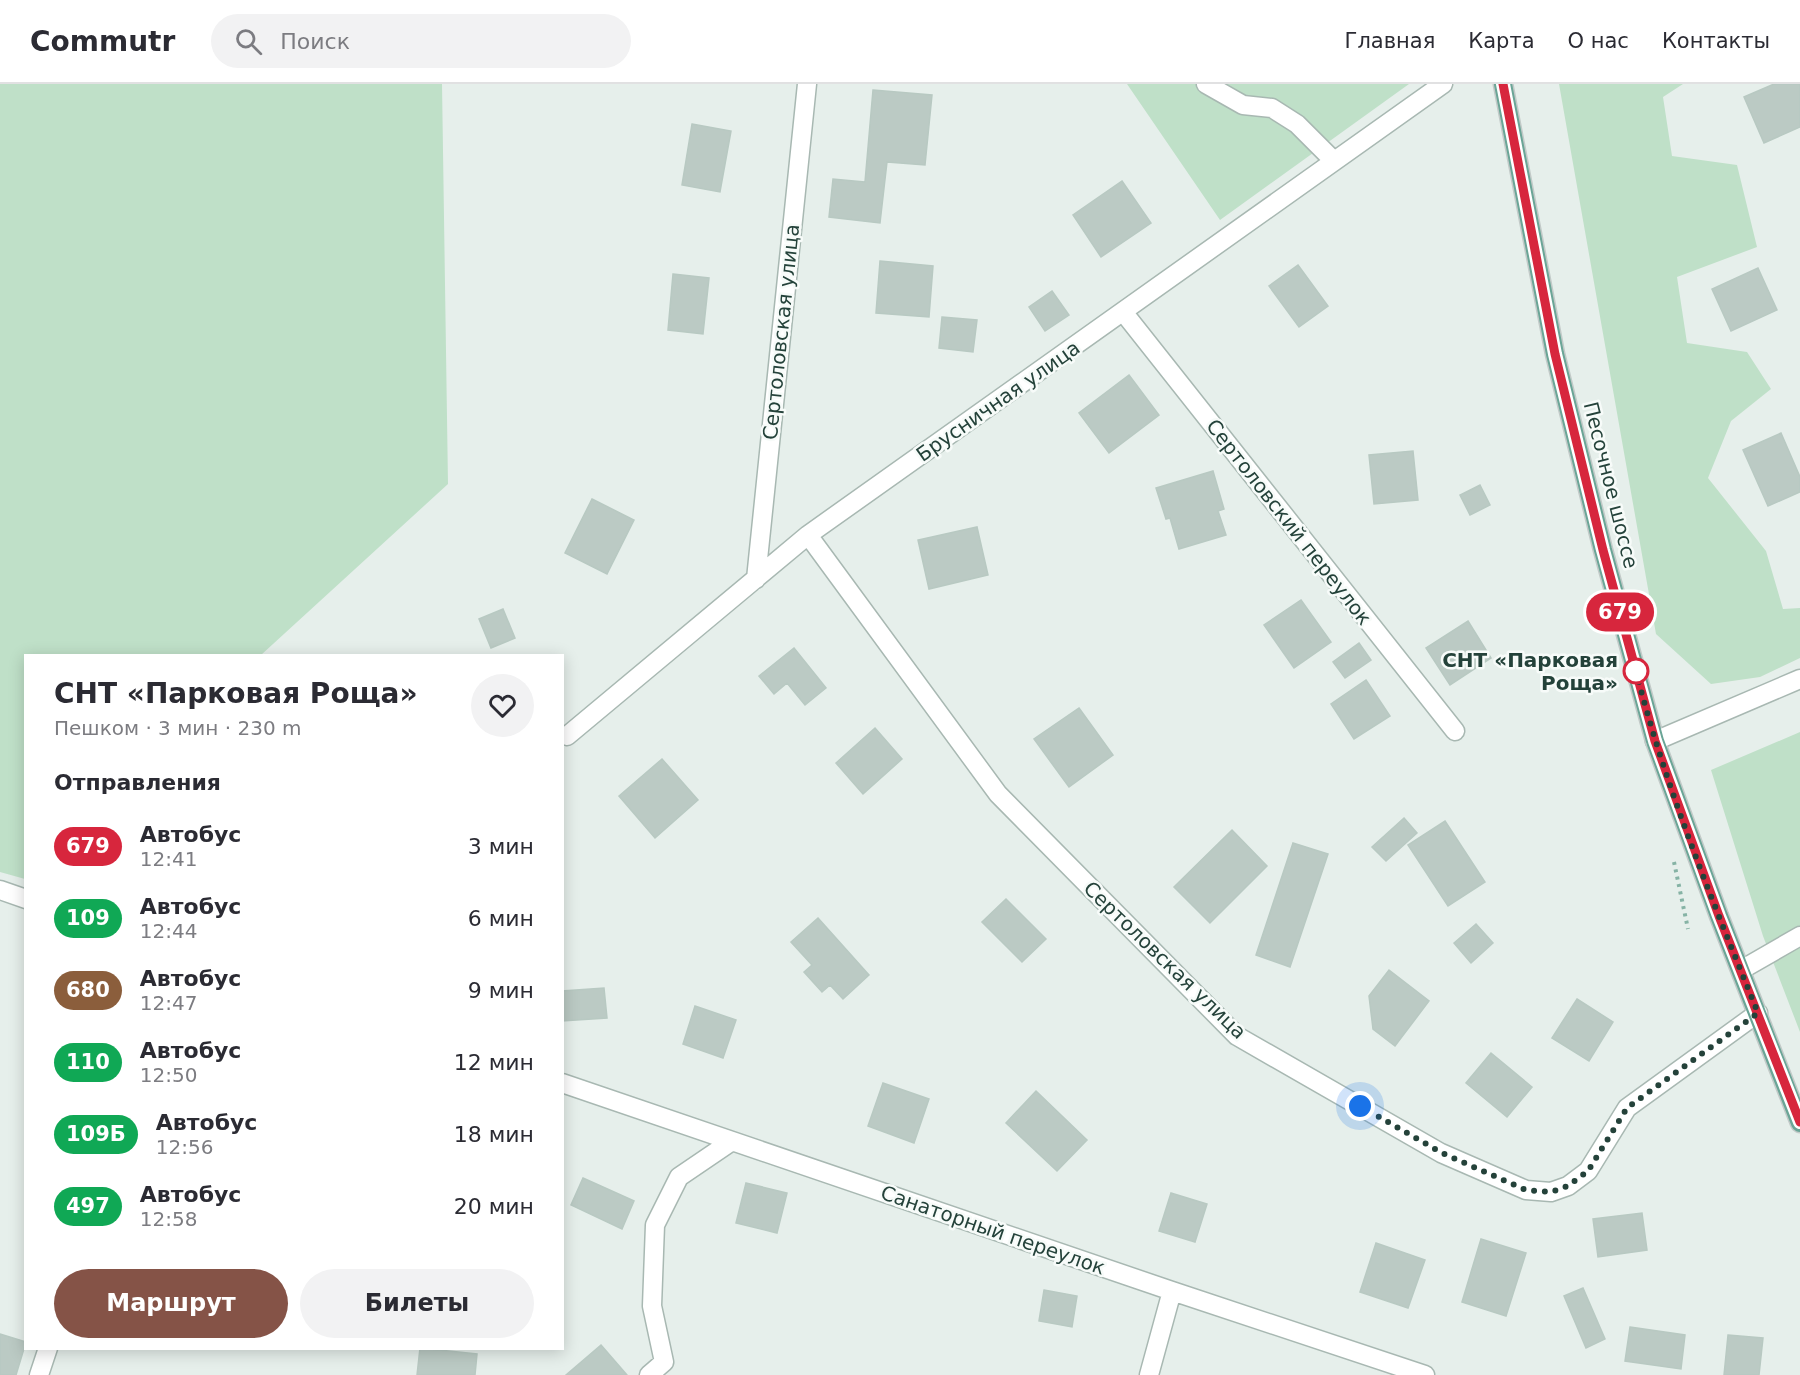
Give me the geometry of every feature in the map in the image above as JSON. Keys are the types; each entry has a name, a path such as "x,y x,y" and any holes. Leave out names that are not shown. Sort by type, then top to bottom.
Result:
{"main road":[{"name":"Песочное шоссе","path":"1503,84 1555,354 1603,550 1655,741 1800,1123"}],"street":[{"name":"Сертоловская улица","path":"756,579 807,84"},
{"path":"1206,84 1243,105 1272,108 1297,124 1334,161"},
{"name":"Брусничная улица","path":"567,736 808,535 1124,313 1443,84"},
{"name":"Сертоловский переулок","path":"1124,313 1455,731"},
{"name":"Сертоловская улица","path":"808,535 998,794 1237,1036 1442,1153 1526,1190 1551,1192 1568,1186 1588,1171 1627,1108 1758,1013"},
{"path":"1655,741 1800,679"},
{"path":"0,890 24,898"},
{"path":"1741,970 1800,936"},
{"name":"Санаторный переулок","path":"564,1084 1425,1375"},
{"path":"649,1375 664,1362 652,1306 655,1225 679,1177 732,1141"},
{"path":"1149,1375 1172,1291"},
{"path":"39,1375 47,1350"}],"path":[{"path":"1673,854 1688,929"}],"green space":[{"path":"0,84 442,84 448,484 262,654 24,654 24,879 0,872"},
{"path":"1127,84 1409,84 1220,220"},
{"path":"1559,84 1683,84 1663,97 1672,156 1737,165 1757,247 1677,277 1687,343 1747,352 1771,389 1731,421 1708,478 1766,551 1783,609 1800,608 1800,658 1760,677 1711,684 1656,634"},
{"path":"1800,732 1800,1032 1763,936 1711,770"}],"building":[{"path":"1774,84 1800,84 1800,127 1764,143 1744,97"},
{"path":"873,90 932,95 925,165 887,162 880,223 829,217 833,179 865,182"},
{"path":"692,124 731,131 720,192 682,185"},
{"path":"1122,181 1151,223 1101,257 1073,215"},
{"path":"880,261 933,266 929,317 876,313"},
{"path":"1298,265 1328,306 1299,327 1269,286"},
{"path":"1758,268 1777,310 1731,331 1712,289"},
{"path":"673,274 709,278 703,334 668,330"},
{"path":"1052,291 1069,315 1045,331 1029,307"},
{"path":"942,317 977,320 973,352 939,348"},
{"path":"1129,375 1159,415 1109,453 1079,413"},
{"path":"1781,433 1800,477 1800,492 1768,506 1743,450"},
{"path":"1413,451 1418,500 1374,504 1369,455"},
{"path":"1213,471 1224,509 1218,511 1226,535 1179,549 1170,518 1166,519 1156,488"},
{"path":"1480,485 1490,505 1470,515 1460,495"},
{"path":"592,499 634,520 607,574 565,553"},
{"path":"977,527 988,575 929,589 918,540"},
{"path":"1301,600 1331,642 1294,668 1264,625"},
{"path":"503,609 515,638 491,648 479,619"},
{"path":"1468,621 1491,658 1450,685 1426,648"},
{"path":"1359,643 1371,660 1345,678 1333,662"},
{"path":"794,648 826,688 805,705 787,683 774,694 759,676"},
{"path":"1366,680 1390,716 1354,739 1331,704"},
{"path":"1079,708 1113,755 1069,787 1034,739"},
{"path":"875,728 902,759 863,794 836,763"},
{"path":"662,759 698,800 655,838 619,796"},
{"path":"1404,818 1417,833 1386,861 1372,847"},
{"path":"1445,821 1485,882 1448,906 1408,845"},
{"path":"1232,830 1267,866 1210,923 1174,887"},
{"path":"1293,843 1328,854 1290,967 1256,955"},
{"path":"1006,899 1046,939 1022,962 982,922"},
{"path":"818,918 869,975 843,999 830,985 822,992 804,972 812,965 791,942"},
{"path":"1476,924 1493,943 1471,963 1454,943"},
{"path":"1389,970 1429,1001 1395,1046 1373,1029 1369,996"},
{"path":"604,988 607,1018 564,1021 564,991"},
{"path":"1577,999 1613,1022 1589,1061 1552,1038"},
{"path":"695,1006 736,1020 723,1058 683,1044"},
{"path":"1491,1053 1532,1087 1507,1117 1466,1083"},
{"path":"883,1083 929,1099 914,1143 868,1126"},
{"path":"1036,1091 1087,1140 1057,1171 1006,1123"},
{"path":"583,1178 634,1201 622,1229 571,1205"},
{"path":"746,1183 787,1193 777,1233 736,1223"},
{"path":"1171,1193 1207,1204 1195,1242 1159,1231"},
{"path":"1642,1213 1647,1250 1598,1257 1593,1219"},
{"path":"1481,1239 1526,1253 1506,1316 1462,1302"},
{"path":"1376,1243 1425,1260 1408,1308 1360,1292"},
{"path":"1583,1288 1605,1339 1586,1348 1564,1296"},
{"path":"1044,1290 1077,1296 1072,1327 1039,1321"},
{"path":"1630,1327 1685,1335 1681,1369 1625,1361"},
{"path":"0,1334 24,1341 16,1375 0,1375"},
{"path":"1728,1335 1763,1338 1759,1375 1724,1375"},
{"path":"601,1345 627,1375 566,1375"},
{"path":"420,1350 477,1354 475,1375 417,1375"}],"bus line":[{"name":"679","path":"1503,84 1555,354 1603,550 1655,741 1719,916 1800,1122"}],"place":[{"name":"СНТ «Парковая Роща»","path":"1636,671"}],"route":[{"path":"1360,1106 1442,1153 1526,1190 1551,1192 1568,1186 1588,1171 1627,1108 1758,1013 1719,916 1655,741 1636,671"}]}
